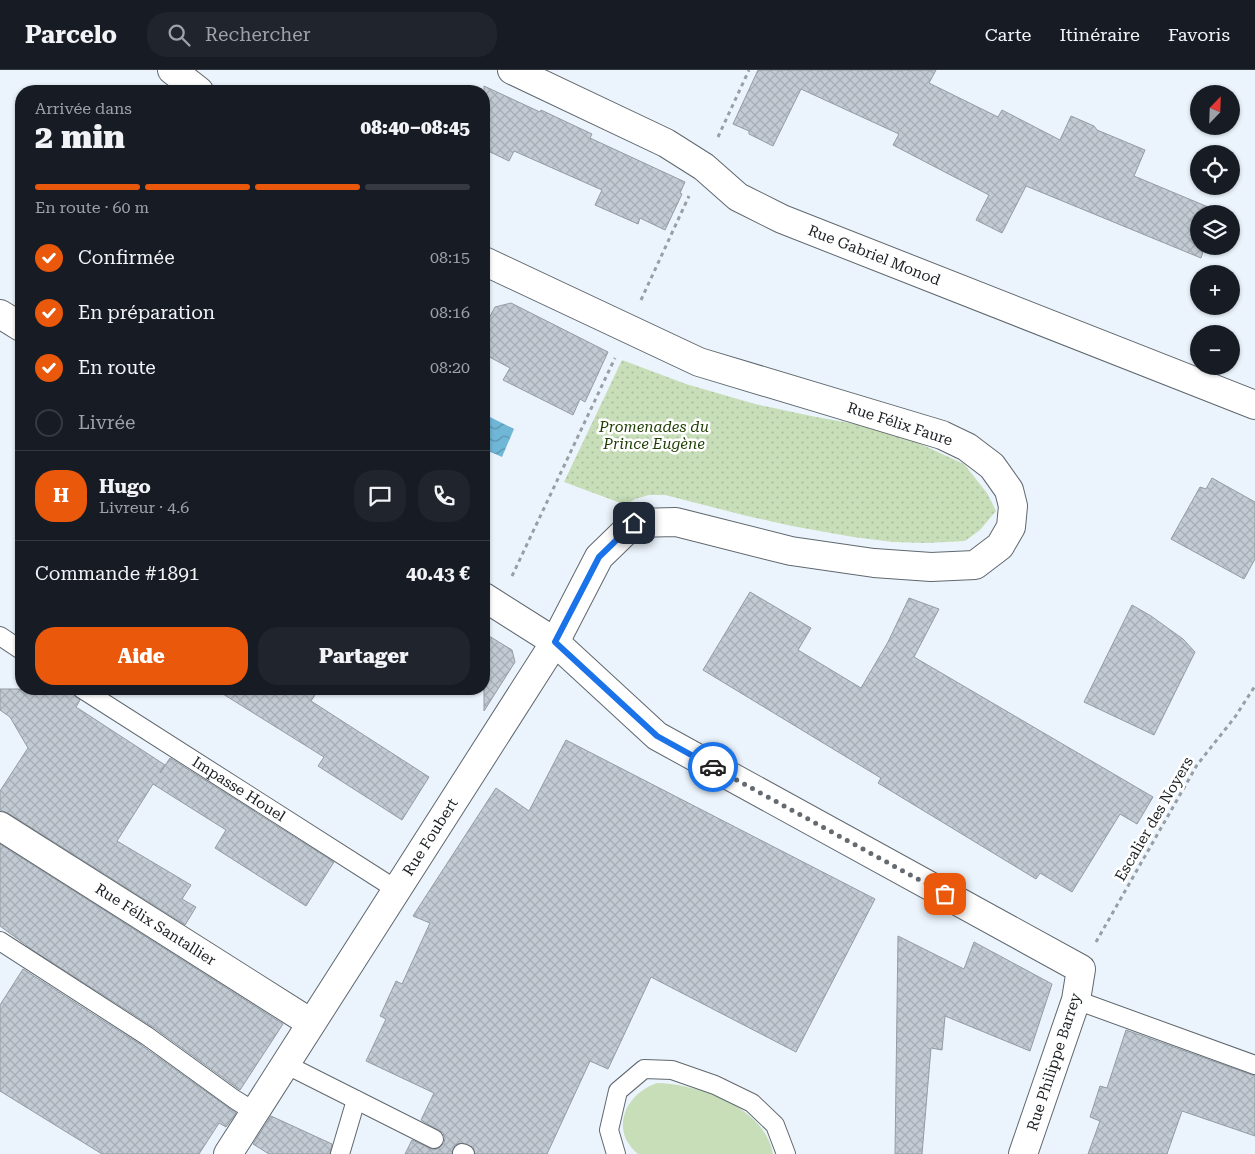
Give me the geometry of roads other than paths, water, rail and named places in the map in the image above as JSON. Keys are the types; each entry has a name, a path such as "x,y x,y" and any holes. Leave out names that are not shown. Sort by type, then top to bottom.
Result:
{"street":[{"path":"172,70 191,85"},
{"name":"Rue Gabriel Monod","path":"512,70 666,143 704,167 738,197 782,220 1255,405"},
{"name":"Rue Félix Faure","path":"490,264 699,362 942,435 967,447 992,466 1009,490 1013,506 1011,526 1000,546 975,565 931,567 874,563 791,551 676,522 634,523"},
{"path":"0,314 15,323"},
{"name":"Rue Foubert","path":"228,1154 555,642 599,557 634,523"},
{"path":"491,602 555,642"},
{"name":"Rue Philippe Barrey","path":"555,642 657,736 1081,968 1076,1000 1024,1154"},
{"name":"Rue Félix Santallier","path":"0,826 312,1023"}],"lane":[{"path":"0,636 15,646"},
{"name":"Impasse Houel","path":"91,695 397,890"},
{"path":"0,941 147,1036 255,1112"},
{"path":"1076,1000 1255,1065"},
{"path":"285,1064 434,1139"},
{"path":"616,1154 609,1130 618,1091 644,1068 672,1070 714,1085 752,1103 775,1125 786,1154"},
{"path":"341,1154 356,1100"}],"water":[{"path":"490,417 514,429 502,457 490,452"}],"park label":[{"name":"Promenades du Prince Eugène","path":"654,436"}]}
